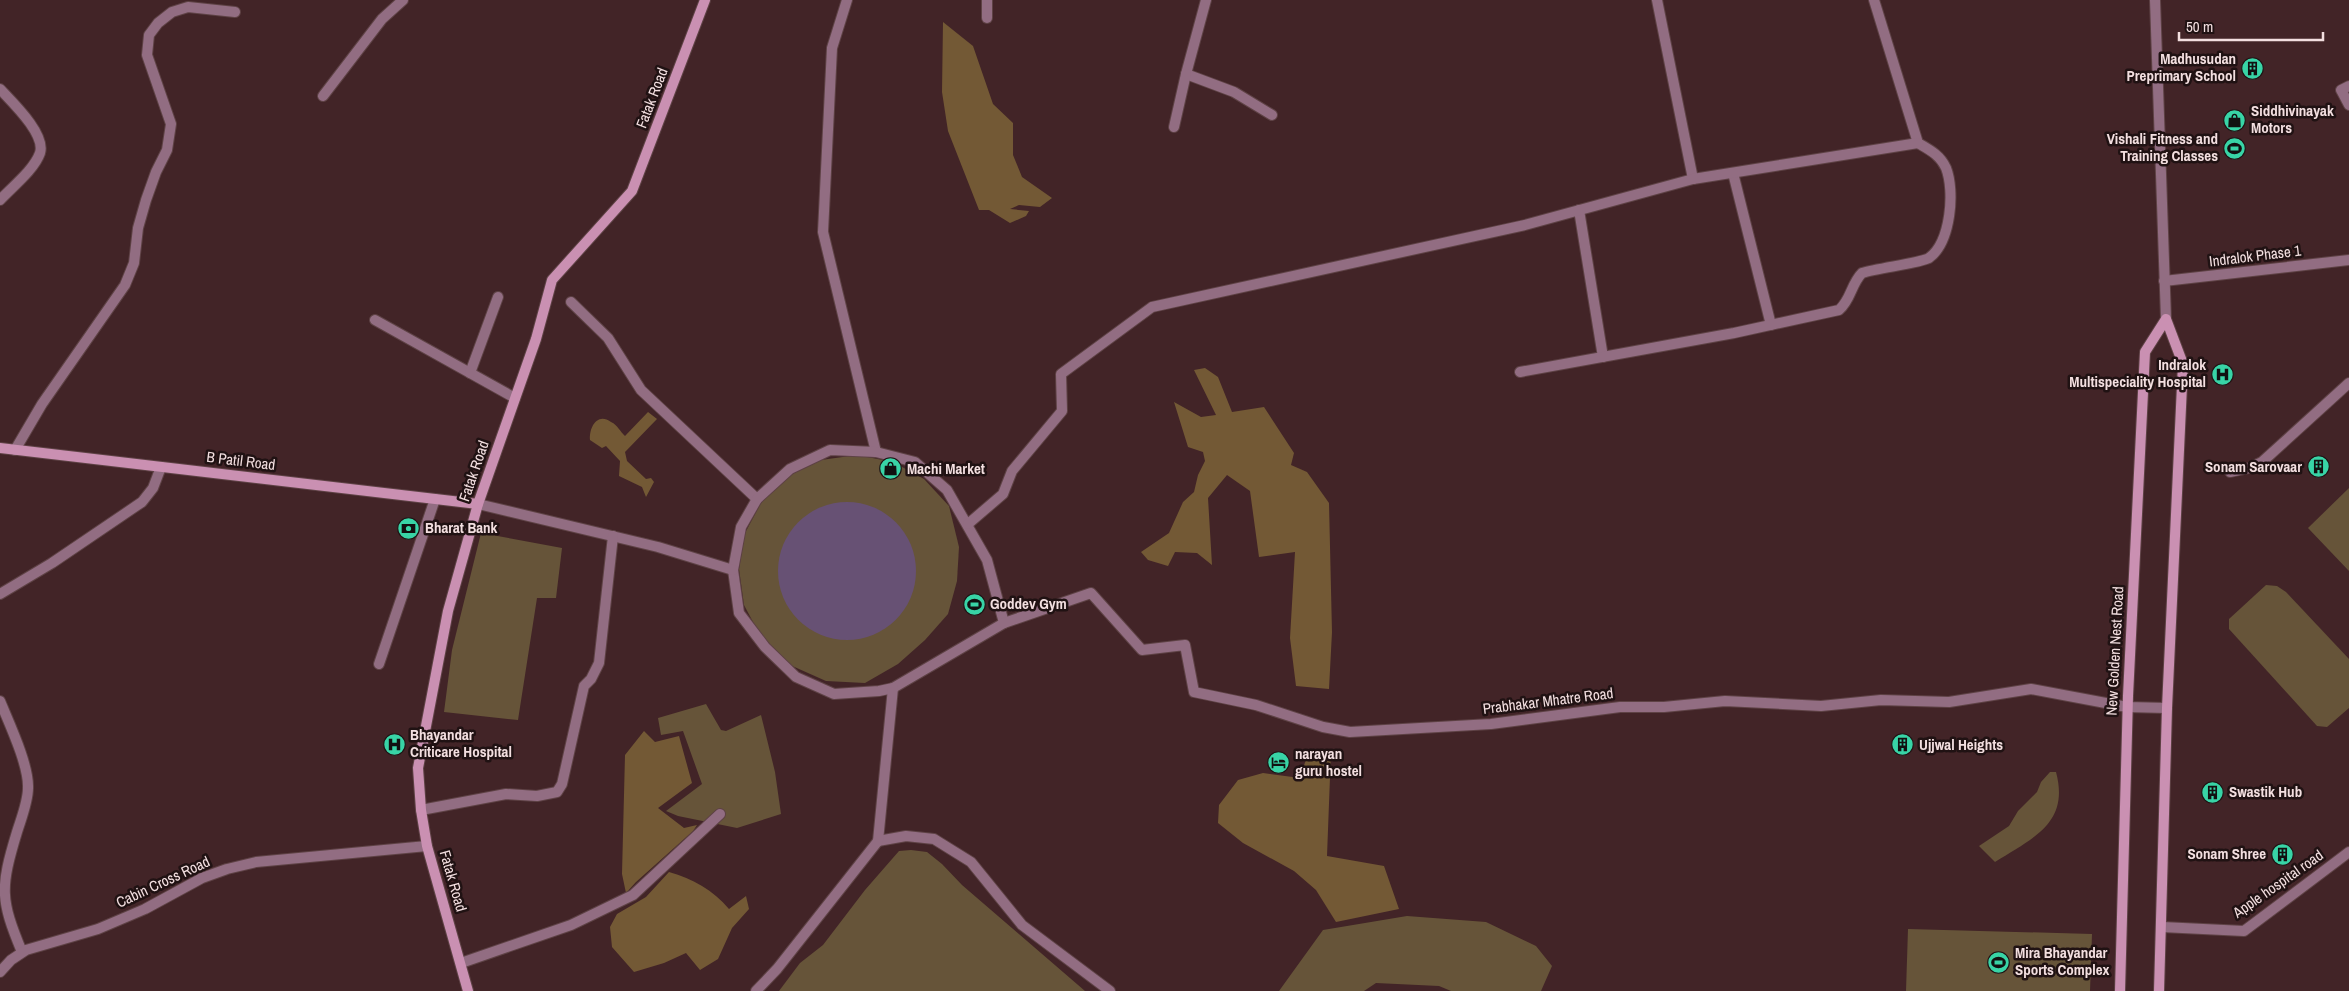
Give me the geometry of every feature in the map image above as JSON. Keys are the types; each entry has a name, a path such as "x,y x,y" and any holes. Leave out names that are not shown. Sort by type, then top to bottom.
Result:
{"main road":[{"name":"Fatak Road","path":"468,991 427,846 421,810 418,768 448,611 478,504 536,339 552,280 632,191 705,0"},
{"name":"New Golden Nest Road","path":"2120,991 2127,707 2145,352 2166,319"},
{"path":"2159,991 2166,708 2183,364 2166,319"},
{"name":"B Patil Road","path":"0,448 478,504"}],"street":[{"path":"323,96 382,19 403,0"},
{"path":"848,0 832,48 823,232 876,452"},
{"path":"987,0 987,18"},
{"path":"1174,128 1206,0"},
{"path":"1657,0 1694,179"},
{"path":"1874,0 1918,143"},
{"path":"2155,0 2166,319"},
{"path":"15,450 42,404 125,285 134,263 138,228 156,172 167,150 171,124 147,55 149,35 158,22 172,12 188,7 235,12"},
{"path":"1186,74 1234,92 1272,115"},
{"path":"2349,86 2341,90 2349,105"},
{"path":"0,89 33,127 40,142 40,151 34,163 0,200"},
{"path":"968,524 1003,494 1012,471 1062,411 1061,374 1152,307 1525,225 1694,179 1918,143 1936,153 1946,168 1951,193 1946,230 1937,249 1928,259 1862,273 1857,279 1846,304 1839,310 1771,325 1520,372"},
{"path":"1733,173 1771,325"},
{"path":"1579,210 1604,356"},
{"name":"Indralok Phase 1","path":"2164,280 2349,260"},
{"path":"470,373 498,297"},
{"path":"571,302 608,338 641,390 757,499"},
{"path":"375,320 515,398"},
{"path":"2230,472 2249,468 2262,462 2349,383"},
{"path":"830,450 876,452 915,462 947,490 968,524 987,560 1004,623 893,688 834,694 796,676 765,647 739,613 733,570 740,528 757,499 790,469 830,450"},
{"path":"0,594 66,554 142,502 153,488 161,467"},
{"path":"379,664 435,499"},
{"path":"478,504 683,554 733,570"},
{"path":"421,810 506,794 537,796 557,792 562,784 584,686 591,679 599,663 613,536"},
{"name":"Prabhakar Mhatre Road","path":"1004,623 1090,594 1142,650 1185,645 1194,692 1256,705 1323,728 1350,732 1491,724 1620,707 1664,707 1725,701 1821,706 1881,700 1949,702 2031,689 2127,707 2166,708"},
{"path":"756,991 778,969 878,841 893,688"},
{"path":"0,701 25,770 28,788 20,823 6,862 1,888 5,916 22,952"},
{"path":"461,963 571,925 633,895 720,814"},
{"path":"878,841 906,836 934,840 971,862 1022,925 1110,991"},
{"name":"Cabin Cross Road","path":"0,972 22,952 98,929 145,909 202,878 227,869 256,862 427,846"},
{"name":"Apple hospital road","path":"2162,927 2244,931 2349,852"}],"shaded area":[{"path":"943,22 973,46 993,104 1013,123 1013,155 1022,177 1052,198 1040,207 1019,205 1010,209 1029,211 1026,216 1010,223 989,210 979,210 948,131 942,92"},
{"path":"1205,368 1218,377 1232,412 1264,407 1294,453 1291,465 1307,472 1329,503 1332,632 1329,689 1296,686 1290,638 1295,552 1259,557 1250,491 1227,475 1208,498 1212,565 1197,553 1175,552 1168,566 1148,560 1141,552 1169,533 1183,502 1194,492 1198,475 1205,461 1203,452 1188,447 1174,402 1201,417 1216,415 1194,370"},
{"path":"648,412 657,419 625,452 627,461 646,479 651,478 654,482 646,497 642,487 619,476 620,461 606,446 602,448 590,440 590,435 593,426 598,420 606,419 613,423 625,436"},
{"path":"857,455 893,462 924,479 949,506 959,547 957,581 948,614 925,640 898,664 865,683 826,681 790,665 762,639 744,605 739,569 745,533 762,501 788,476 821,460"},
{"path":"2349,488 2349,571 2308,528"},
{"path":"847,502 873,507 896,522 911,545 916,571 911,597 896,620 873,635 847,640 821,635 798,620 783,597 778,571 783,545 798,522 821,507"},
{"path":"481,533 562,548 556,598 537,598 518,720 444,712 452,650"},
{"path":"2266,585 2277,586 2286,592 2349,659 2349,708 2327,727 2317,726 2229,629 2229,619"},
{"path":"706,704 721,730 726,731 761,715 775,772 781,814 737,828 678,816 666,811 702,784 683,731 661,735 658,718"},
{"path":"644,731 655,742 679,736 692,783 658,808 684,828 697,825 693,831 626,893 622,874 625,755"},
{"path":"1309,750 1331,751 1327,856 1384,866 1399,909 1336,922 1316,890 1294,871 1243,843 1218,823 1219,805 1238,780 1263,773 1300,778"},
{"path":"2050,772 2056,772 2059,790 2058,805 2053,817 2045,828 2034,837 1995,862 1979,846 2009,826 2018,811 2037,792 2041,782"},
{"path":"899,851 927,852 942,864 962,885 1085,991 779,991 800,963 823,945 865,890"},
{"path":"669,872 702,886 729,909 746,896 749,909 732,928 718,959 700,970 686,953 664,963 634,972 612,947 610,927 617,914 646,897"},
{"path":"1407,916 1486,922 1536,946 1552,966 1541,991 1451,991 1439,986 1376,983 1364,991 1279,991 1323,930"},
{"name":"Mira Bhayandar Sports Complex","path":"1908,929 2092,934 2090,991 1906,991"}],"place":[{"name":"Madhusudan Preprimary School","path":"2252,68"},
{"name":"Siddhivinayak Motors","path":"2235,120"},
{"name":"Vishali Fitness and Training Classes","path":"2234,148"},
{"name":"Indralok Multispeciality Hospital","path":"2222,374"},
{"name":"Sonam Sarovaar","path":"2318,467"},
{"name":"Machi Market","path":"891,469"},
{"name":"Bharat Bank","path":"409,528"},
{"name":"Goddev Gym","path":"974,604"},
{"name":"Bhayandar Criticare Hospital","path":"394,744"},
{"name":"Ujjwal Heights","path":"1903,745"},
{"name":"narayan guru hostel","path":"1279,763"},
{"name":"Swastik Hub","path":"2213,792"},
{"name":"Sonam Shree","path":"2282,854"},
{"name":"Mira Bhayandar Sports Complex","path":"1999,962"}]}
